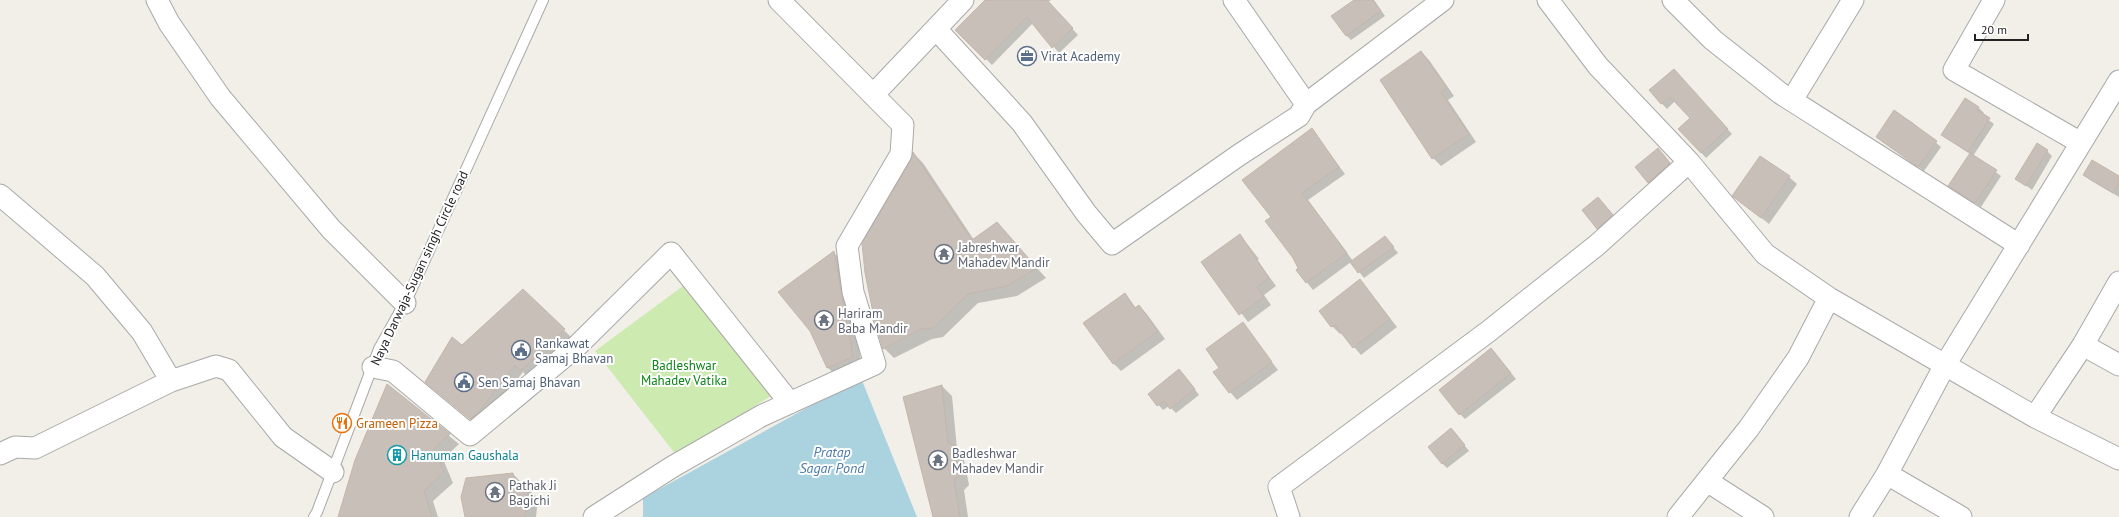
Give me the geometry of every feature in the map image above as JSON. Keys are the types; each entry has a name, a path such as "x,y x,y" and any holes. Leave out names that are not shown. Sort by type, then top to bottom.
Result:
{"street":[{"path":"157,0 169,22 220,97 331,229 405,303"},
{"path":"594,517 679,463 761,416 875,364 853,292 847,246 900,154 903,125 779,0"},
{"path":"873,95 963,0"},
{"path":"1234,0 1306,104"},
{"path":"936,29 1022,123 1086,213 1112,244 1299,116 1306,104 1443,0"},
{"path":"1548,0 1598,66 1689,162 1765,254 1828,298 2035,417 2119,459"},
{"path":"1673,0 1713,40 1792,100 2019,245"},
{"path":"1792,100 1852,0"},
{"path":"1994,0 1954,70 2081,143"},
{"path":"1860,517 1887,474 1945,365 2119,81"},
{"path":"1289,517 1279,487 1495,326 1597,245 1689,162"},
{"path":"0,195 95,276 142,332 172,381"},
{"path":"373,367 393,371 470,435 576,347 671,253 790,403"},
{"path":"2035,417 2083,345 2119,282"},
{"path":"1678,517 1708,482 1798,358 1828,298"},
{"path":"2083,345 2119,365"},
{"path":"0,454 15,447 35,448 172,381 216,366 229,370 283,437 333,472"},
{"path":"1887,474 1961,517"},
{"path":"1708,482 1763,517"}],"lane":[{"name":"Naya Darwaja-Sugan singh Circle road","path":"314,517 333,472 379,349 405,303 544,0"}],"green space":[{"name":"Badleshwar Mahadev Vatika","path":"687,283 774,394 676,455 595,351"}],"water":[{"name":"Pratap Sagar Pond","path":"861,378 917,517 643,517 643,498"}],"building":[{"path":"985,0 1047,0 1073,28 1052,48 1027,17 985,60 955,30"},
{"path":"1354,0 1373,0 1381,11 1346,36 1331,16"},
{"path":"1421,51 1447,88 1441,92 1469,134 1432,159 1380,80"},
{"path":"1674,69 1728,129 1701,153 1678,129 1690,118 1670,97 1661,104 1649,90"},
{"path":"1965,98 1979,107 1977,110 1990,118 1968,152 1941,135"},
{"path":"1894,110 1937,141 1918,167 1876,137"},
{"path":"1312,128 1339,167 1302,193 1347,253 1306,283 1296,270 1298,268 1293,258 1265,221 1271,217 1242,180"},
{"path":"2037,143 2048,150 2026,186 2015,179"},
{"path":"1658,148 1670,163 1648,183 1635,167"},
{"name":"Jabreshwar Mahadev Mandir","path":"913,152 972,240 997,222 1037,268 1007,286 968,294 933,328 921,329 883,349 875,322 865,273 862,243 911,160"},
{"path":"1970,153 1997,170 1975,203 1948,186"},
{"path":"1760,156 1790,176 1761,218 1732,196"},
{"path":"2092,160 2119,176 2119,183 2113,193 2083,175"},
{"path":"1598,197 1613,215 1597,229 1582,210"},
{"path":"1240,234 1269,278 1257,287 1264,297 1239,315 1201,262"},
{"path":"1385,236 1394,247 1358,273 1350,262"},
{"name":"Hariram Baba Mandir","path":"834,251 853,357 827,368 810,331 778,292"},
{"path":"1360,279 1390,319 1353,348 1335,325 1331,327 1319,311"},
{"path":"523,289 565,329 520,371 515,365 478,413 470,419 425,382 452,337 462,345"},
{"path":"1125,293 1135,308 1139,305 1158,331 1113,364 1083,323"},
{"path":"1243,322 1272,362 1229,393 1213,372 1219,368 1206,349"},
{"path":"1491,348 1511,373 1459,415 1439,390"},
{"path":"1179,369 1195,389 1170,409 1164,401 1157,406 1148,394"},
{"name":"Hanuman Gaushala","path":"387,384 450,434 434,449 444,472 424,491 432,517 338,517 355,460"},
{"name":"Badleshwar Mahadev Mandir","path":"942,385 948,444 953,444 960,475 954,480 960,517 933,517 903,397"},
{"path":"1451,428 1465,445 1442,464 1428,447"},
{"name":"Pathak Ji Bagichi","path":"513,473 517,486 528,488 525,517 465,517 461,497 466,478"}],"place":[{"name":"Virat Academy","path":"1027,56"},
{"name":"Jabreshwar Mahadev Mandir","path":"944,254"},
{"name":"Hariram Baba Mandir","path":"824,320"},
{"name":"Rankawat Samaj Bhavan","path":"521,350"},
{"name":"Sen Samaj Bhavan","path":"464,382"},
{"name":"Grameen Pizza","path":"342,423"},
{"name":"Hanuman Gaushala","path":"397,455"},
{"name":"Badleshwar Mahadev Mandir","path":"938,460"},
{"name":"Pathak Ji Bagichi","path":"495,492"}]}
